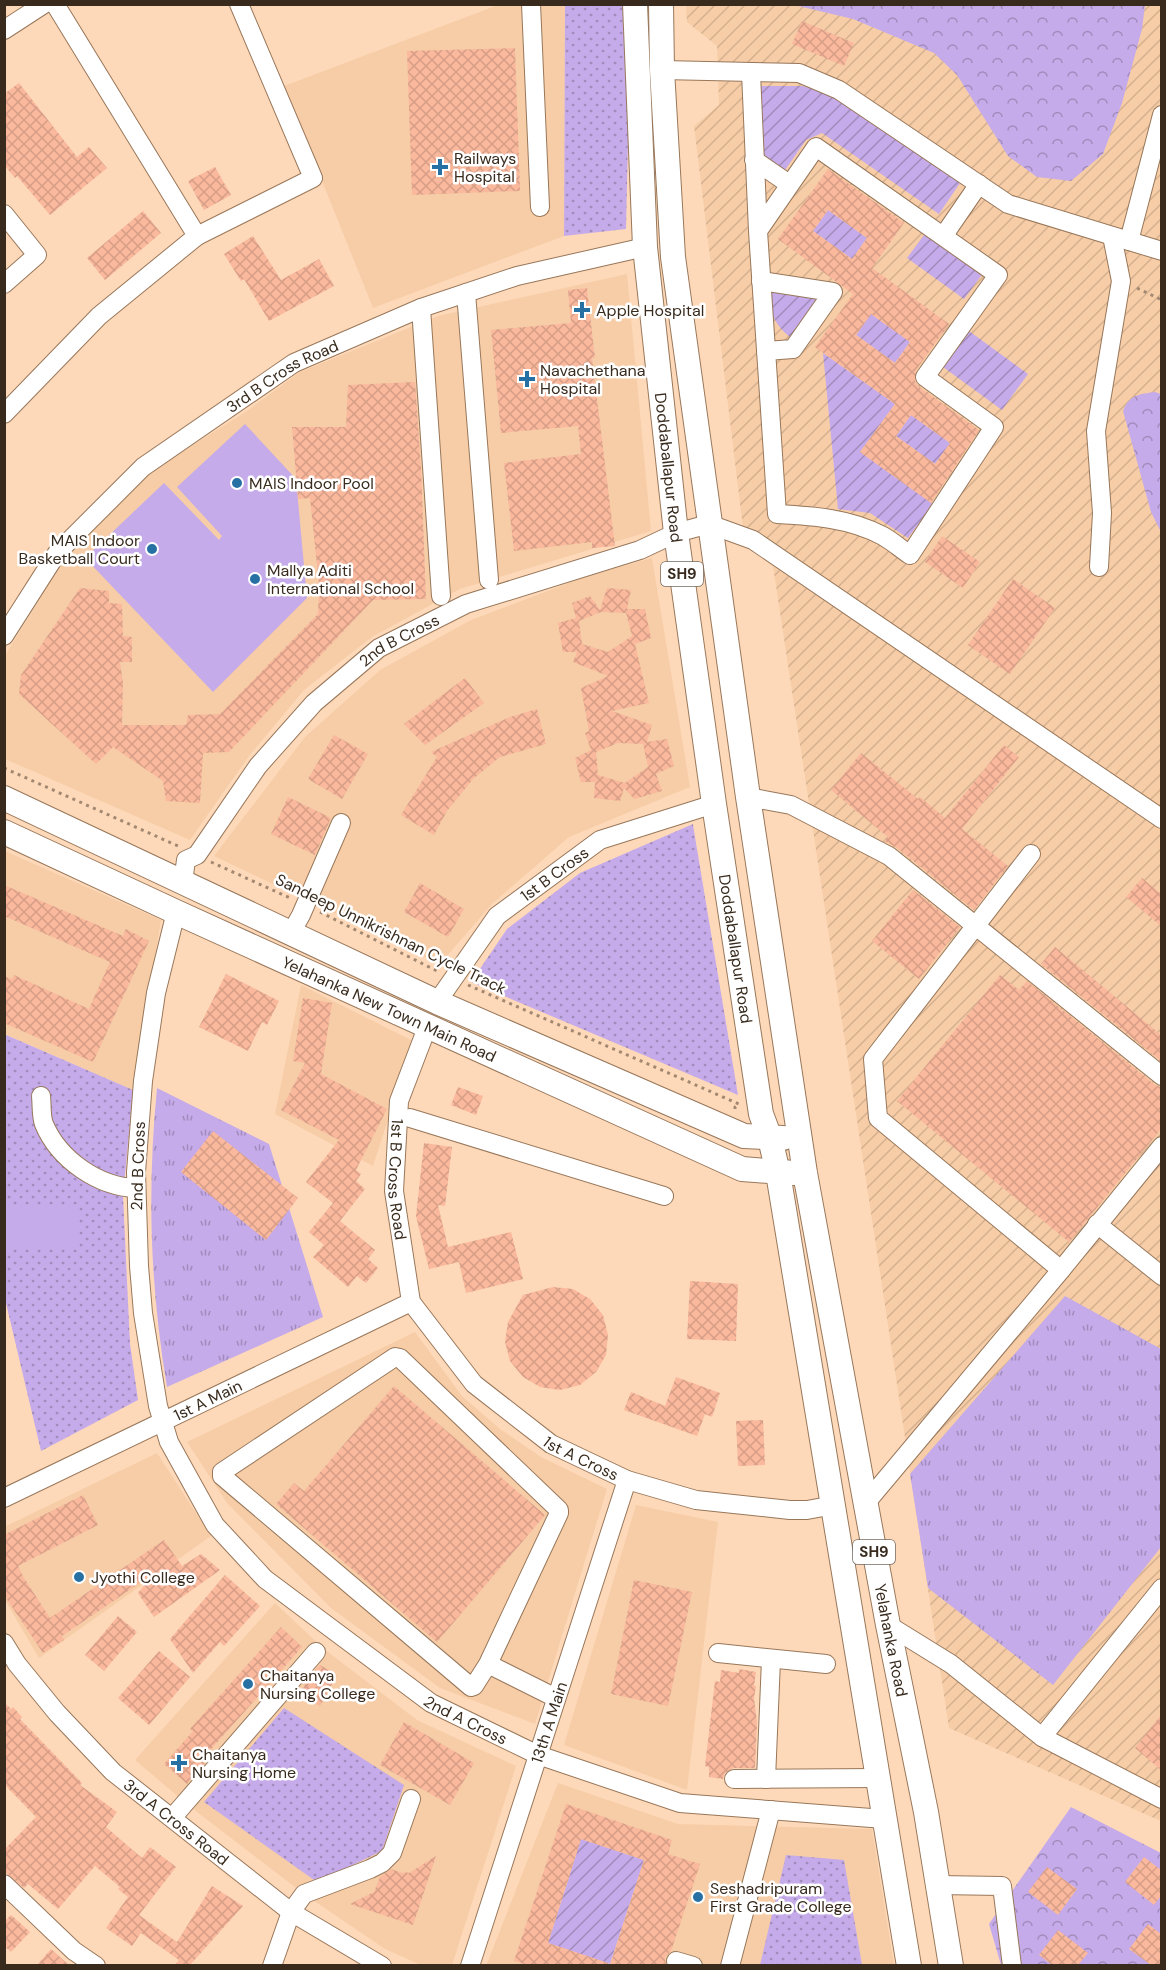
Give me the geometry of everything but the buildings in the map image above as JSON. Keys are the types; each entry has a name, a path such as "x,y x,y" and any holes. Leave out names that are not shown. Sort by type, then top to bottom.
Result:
{"main road":[{"name":"Doddaballapur Road","path":"635,4 645,248 676,532 761,1114 770,1138"},
{"name":"Doddaballapur Road","path":"661,4 662,70 673,257 748,797 800,1138"},
{"name":"Yelahanka New Town Main Road","path":"4,798 437,1002 744,1136 800,1138"},
{"name":"Yelahanka New Town Main Road","path":"4,832 742,1169 805,1173"},
{"name":"Yelahanka Road","path":"770,1138 778,1173 834,1505 909,1965"},
{"name":"Yelahanka Road","path":"800,1138 865,1504 926,1812 951,1965"}],"street":[{"path":"4,30 44,4"},
{"path":"55,4 197,236"},
{"path":"4,414 99,316 197,236 313,178 239,4"},
{"path":"531,4 540,207"},
{"path":"662,70 799,73 839,90 1008,204 1161,251"},
{"path":"751,73 758,231 777,514 827,517 859,526 883,536 910,555 994,427 925,377 998,274 816,147 758,231"},
{"path":"1129,241 1161,115"},
{"path":"754,160 789,184"},
{"path":"944,235 979,184"},
{"path":"4,214 37,255 4,284"},
{"path":"1099,567 1102,513 1096,431 1121,281 1112,236"},
{"name":"3rd B Cross Road","path":"4,636 57,553 143,467 294,363 420,308 517,276 645,248"},
{"path":"761,280 833,292 793,349 766,351"},
{"path":"466,293 489,580"},
{"path":"420,308 441,596"},
{"path":"709,524 753,540 1161,819"},
{"name":"2nd B Cross","path":"183,882 186,861 197,855 258,766 315,703 379,648 466,604 640,550 676,532 709,524"},
{"path":"748,797 791,805 889,856 1161,1076"},
{"name":"1st B Cross","path":"437,1002 497,916 600,840 714,804"},
{"path":"291,933 341,823"},
{"path":"1031,854 873,1059 878,1118 1061,1270"},
{"name":"2nd B Cross","path":"163,1422 143,1313 136,1188 139,1125 148,1037 156,993 176,912"},
{"name":"1st B Cross Road","path":"411,1302 394,1191 399,1101 428,1025"},
{"path":"41,1096 44,1124 59,1147 83,1171 102,1182 136,1188"},
{"path":"410,1118 664,1196"},
{"path":"865,1504 1061,1270 1161,1146"},
{"path":"1097,1224 1161,1275"},
{"name":"1st A Main","path":"4,1498 411,1302"},
{"name":"1st A Cross","path":"411,1302 474,1384 551,1444 627,1480 696,1500 807,1510 834,1505"},
{"path":"395,1356 400,1358 559,1509 488,1664 478,1682 471,1687 222,1476 222,1472 395,1356"},
{"name":"2nd A Cross","path":"163,1422 169,1442 215,1525 265,1579 431,1703 538,1755 680,1803 884,1819"},
{"name":"13th A Main","path":"470,1965 627,1480"},
{"path":"1042,1737 1161,1588"},
{"path":"888,1625 951,1664 1042,1737 1161,1799"},
{"name":"3rd A Cross Road","path":"4,1643 11,1667 113,1772 291,1912 382,1965"},
{"path":"172,1818 316,1652"},
{"path":"718,1653 826,1664"},
{"path":"766,1779 771,1660"},
{"path":"488,1664 556,1698"},
{"path":"734,1779 878,1778"},
{"path":"272,1965 291,1912 304,1894 382,1863 392,1853 411,1799"},
{"path":"730,1965 771,1810"},
{"path":"938,1885 1002,1886 1012,1965"},
{"path":"8,1894 74,1951 96,1965"}],"path":[{"path":"1121,281 1161,300"},
{"name":"Sandeep Unnikrishnan Cycle Track","path":"4,768 305,905 452,978 739,1104 735,1107 740,1134"}],"shaded area":[{"name":"Railways Hospital","path":"498,5 565,5 564,236 373,308 284,86"},
{"path":"686,5 1161,5 1161,809 743,528 694,126 719,105 717,46 687,22"},
{"name":"Mallya Aditi International School","path":"627,274 651,531 460,589 372,637 304,690 249,756 190,840 5,759 4,657 58,570 75,547 147,474 247,411 300,372 438,316"},
{"path":"652,558 690,787 569,837 492,904 440,964 214,856 305,737 380,670 471,620 587,576"},
{"path":"773,566 1161,826 1161,1821 949,1728"},
{"path":"5,851 161,920 133,1090 5,1034"},
{"path":"301,985 417,1043 395,1098 373,1166 275,1114"},
{"path":"415,1332 462,1396 500,1429 541,1457 607,1489 535,1724 440,1688 331,1608 227,1503 187,1442"},
{"name":"Jyothi College","path":"157,1453 211,1536 39,1658 5,1600 4,1527"},
{"path":"636,1505 718,1522 687,1790 564,1745"},
{"path":"275,1603 324,1649 417,1720 516,1766 452,1965 423,1966 385,1949 304,1894 188,1805 135,1760"},
{"name":"Seshadripuram First Grade College","path":"558,1783 678,1824 872,1829 894,1965 486,1966"}],"green space":[{"path":"565,5 631,5 626,229 564,236"},
{"path":"794,5 1145,5 1142,29 1122,103 1103,154 1071,181 1037,177 1008,156 957,75 934,53 853,19"},
{"path":"759,86 803,86 834,96 960,183 939,214 822,133 806,140 785,170 763,155"},
{"path":"828,210 867,238 852,259 813,231"},
{"path":"927,231 984,272 964,299 907,258"},
{"path":"769,289 820,298 792,338 781,329 772,313 765,294"},
{"path":"871,314 910,342 895,363 856,335"},
{"path":"969,331 1028,374 1002,410 943,367"},
{"path":"823,353 895,404 860,452 933,504 908,538 870,513 838,509"},
{"path":"1155,392 1161,394 1161,532 1151,512 1123,411 1135,396"},
{"path":"911,415 950,443 935,464 896,436"},
{"path":"245,424 296,479 307,598 213,692 85,558 164,483 219,540 222,536 177,487"},
{"path":"693,824 738,1095 471,982 507,929 580,873"},
{"path":"4,1034 133,1090 123,1196 130,1344 138,1400 41,1451 5,1299"},
{"path":"157,1088 269,1144 323,1317 167,1387 157,1312 152,1238 152,1164"},
{"path":"77,1205 78,1246 5,1247 5,1206"},
{"path":"1065,1296 1161,1349 1161,1547 1053,1685 928,1588 910,1474"},
{"path":"284,1708 404,1785 382,1851 317,1882 204,1802"},
{"path":"1071,1807 1161,1853 1161,1965 1001,1965 989,1924"},
{"path":"581,1839 644,1860 610,1964 548,1943"},
{"path":"786,1855 844,1860 862,1965 760,1965"}],"place":[{"name":"Railways Hospital","path":"440,167"},
{"name":"Apple Hospital","path":"582,310"},
{"name":"Navachethana Hospital","path":"527,379"},
{"name":"MAIS Indoor Pool","path":"237,483"},
{"name":"MAIS Indoor Basketball Court","path":"152,549"},
{"name":"Mallya Aditi International School","path":"255,579"},
{"name":"Jyothi College","path":"79,1577"},
{"name":"Chaitanya Nursing College","path":"248,1684"},
{"name":"Chaitanya Nursing Home","path":"179,1763"},
{"name":"Seshadripuram First Grade College","path":"698,1897"}]}
